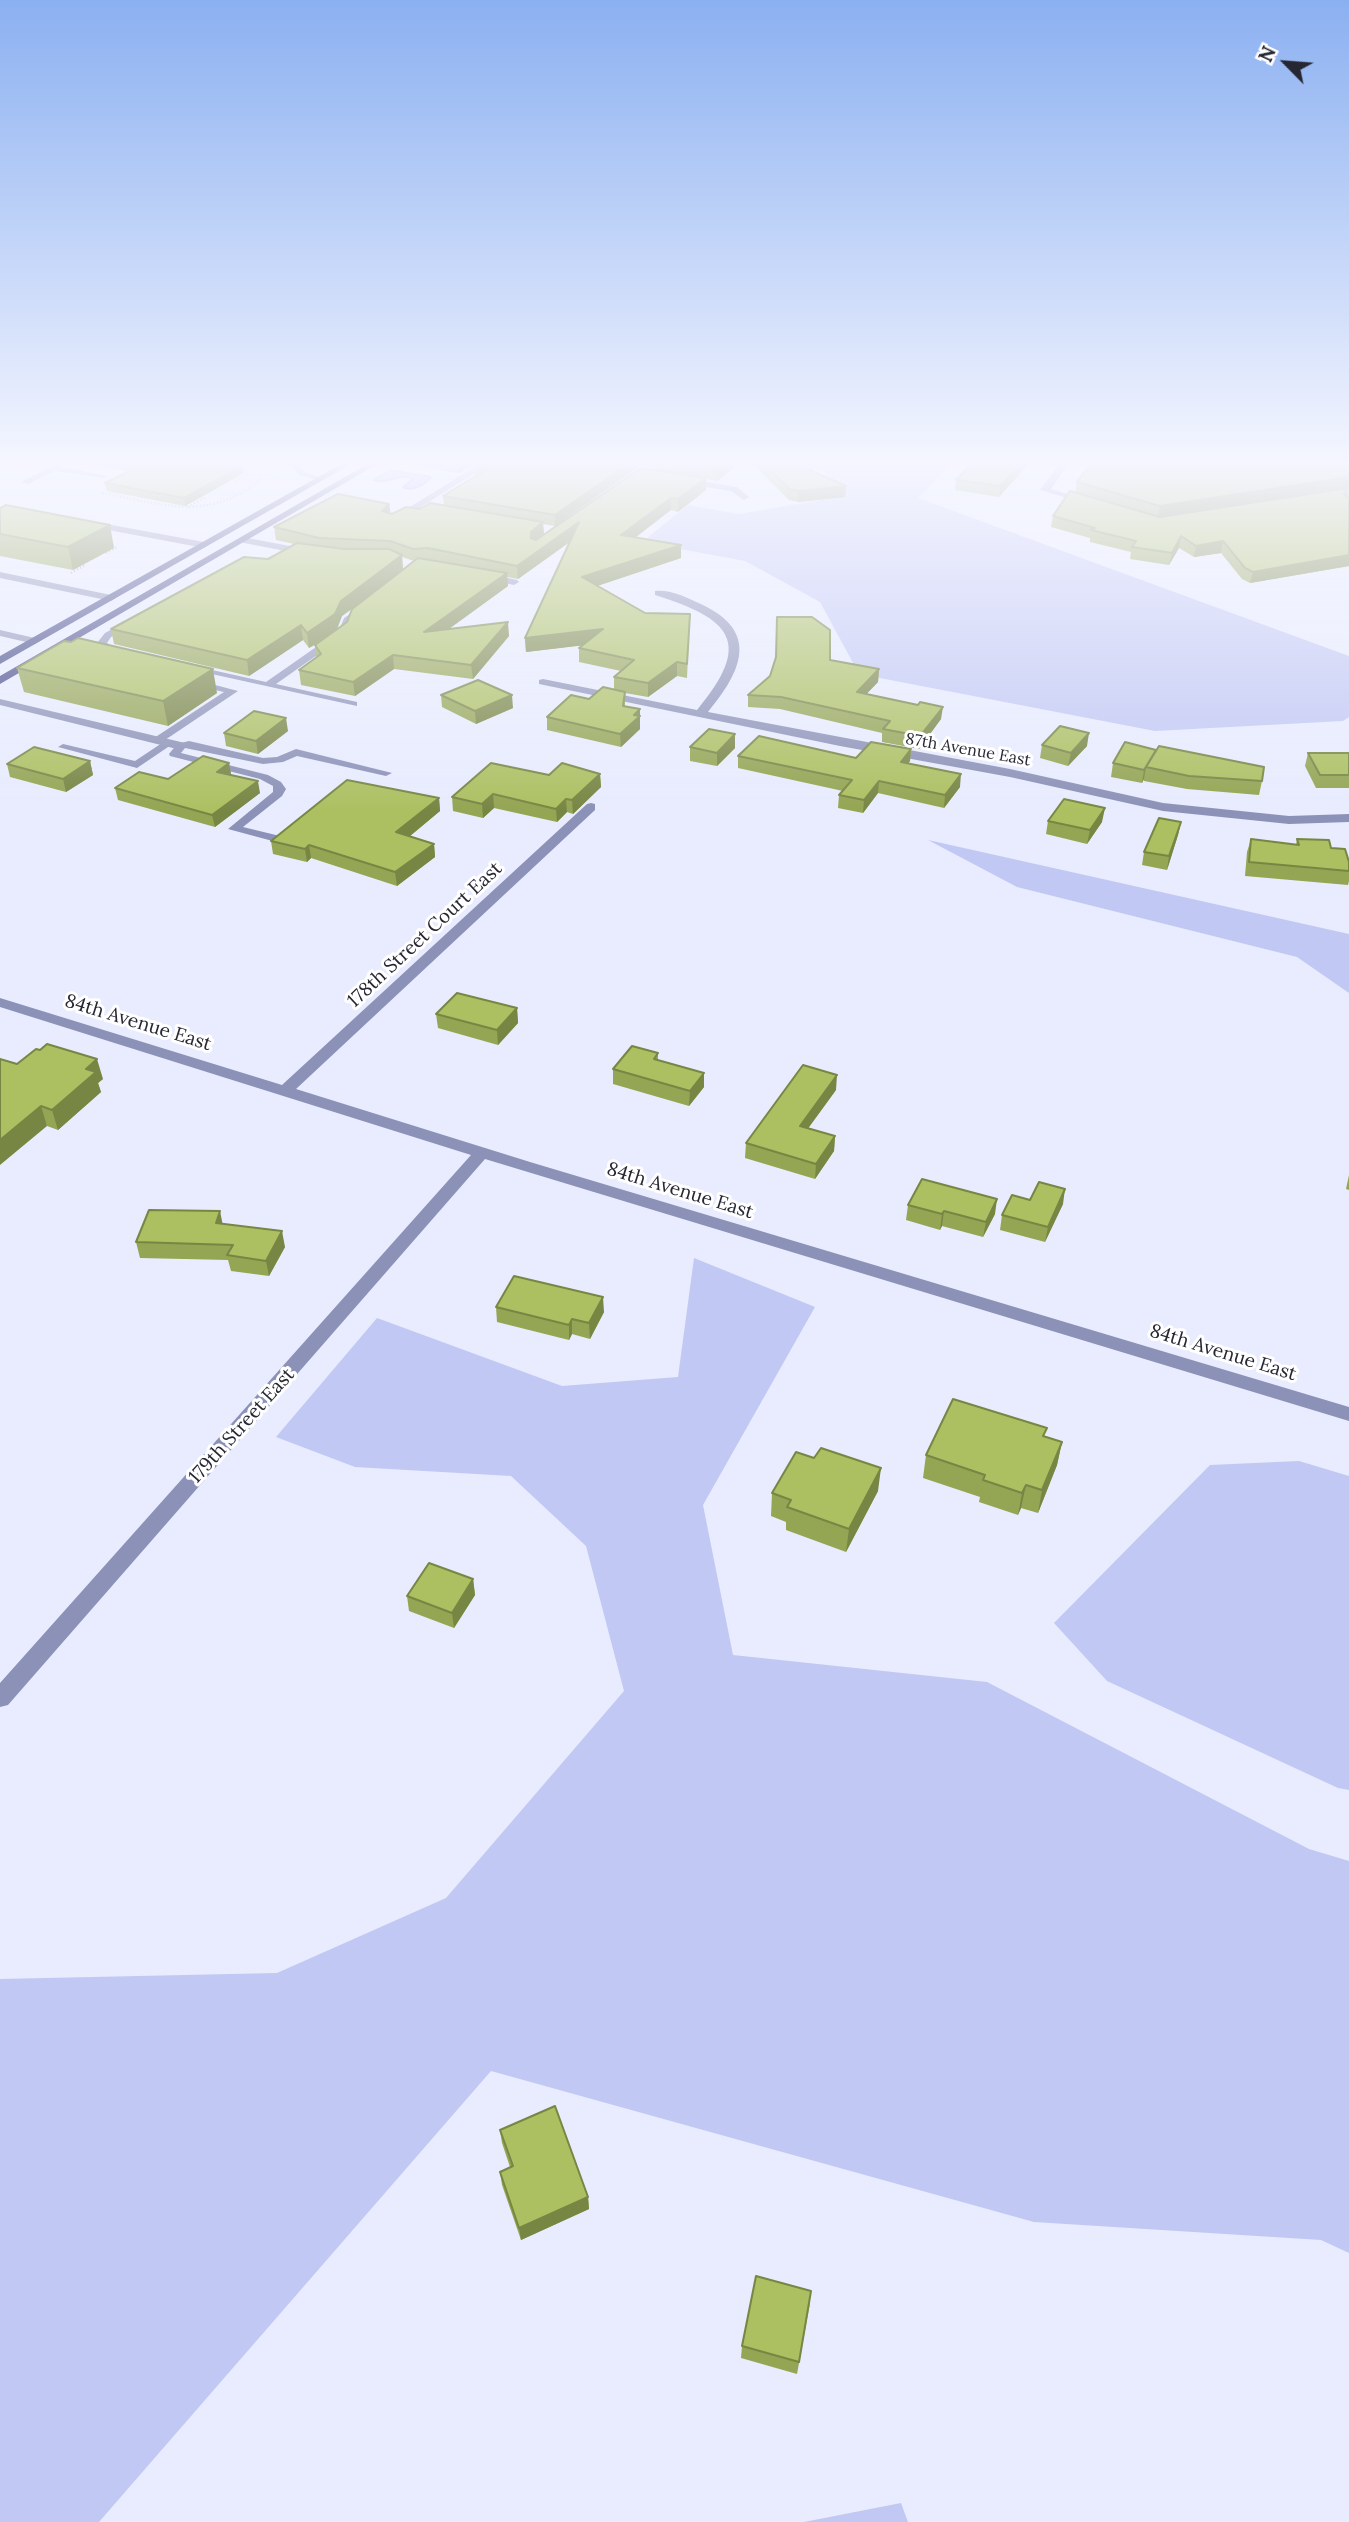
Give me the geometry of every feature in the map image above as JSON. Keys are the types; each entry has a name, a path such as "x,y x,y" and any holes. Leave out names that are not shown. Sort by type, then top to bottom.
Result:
{"main road":[{"path":"0,661 148,577"},
{"path":"0,681 179,577"},
{"path":"0,672 39,648 35,641"}],"street":[{"path":"659,593 708,609 723,623 733,638 737,652 732,673 720,692 700,714"},
{"path":"0,633 35,641"},
{"name":"87th Avenue East","path":"543,682 1010,773 1163,807 1289,820 1349,818"},
{"path":"0,702 169,743"},
{"name":"178th Street Court East","path":"285,1091 591,807"},
{"name":"84th Avenue East","path":"0,1002 482,1152 1349,1414"},
{"name":"179th Street East","path":"0,1698 482,1152"}],"lane":[{"path":"8,577 111,598"},
{"path":"487,577 514,582"},
{"path":"268,685 344,632 347,620 374,601"},
{"path":"128,654 109,649 102,643 103,639 141,617"},
{"path":"179,665 353,704"},
{"path":"63,747 137,765 169,743 233,691 178,679"},
{"path":"169,743 190,744 271,761 296,752 386,773"},
{"path":"169,743 174,754 264,777 277,784 278,794 234,829 279,839"}],"shaded area":[{"path":"774,577 1133,577 1349,656 1349,717 1343,721 1155,731 859,674 820,602"},
{"path":"928,840 1349,934 1349,993 1297,957 1017,887"},
{"path":"694,1258 815,1307 703,1505 733,1655 987,1682 1309,1849 1349,1861 1349,2253 1321,2240 1034,2222 491,2071 99,2522 0,2522 0,1979 277,1973 446,1898 624,1691 586,1546 511,1476 355,1467 276,1437 377,1318 562,1386 678,1377"},
{"path":"1299,1461 1349,1476 1349,1790 1338,1788 1107,1681 1054,1623 1210,1465"},
{"path":"901,2503 908,2522 804,2522"}],"building":[{"path":"208,577 373,577 341,601 335,614 307,633 301,625 247,660 111,629"},
{"path":"394,577 502,577 424,632 508,622 471,665 393,655 353,682 299,670 321,654 315,645 347,622 352,609"},
{"path":"554,577 583,577 645,613 690,614 687,664 677,662 648,683 614,677 634,660 579,648 603,629 525,638"},
{"path":"777,617 812,617 830,630 830,660 879,669 857,692 918,705 920,702 943,707 920,736 883,729 890,721 781,697 748,695 770,676 776,657"},
{"path":"78,638 213,669 163,701 17,668 64,641 71,642"},
{"path":"478,680 512,695 475,711 441,695"},
{"path":"603,687 625,692 623,706 640,709 634,715 640,716 620,734 547,717 571,695 589,699"},
{"path":"254,711 286,718 256,741 224,733"},
{"path":"1060,726 1089,733 1071,753 1042,745"},
{"path":"709,729 735,734 717,753 690,747"},
{"path":"759,736 856,758 871,742 911,749 901,762 961,774 945,795 879,781 864,800 839,795 852,780 738,756"},
{"path":"1125,742 1156,750 1144,770 1113,763"},
{"path":"1159,746 1264,767 1262,781 1189,776 1146,767"},
{"path":"34,747 90,761 63,779 7,764"},
{"path":"1308,753 1349,753 1349,775 1320,775"},
{"path":"203,756 229,763 217,772 258,781 212,815 115,788 139,772 168,779"},
{"path":"491,763 549,775 562,763 600,774 572,800 566,799 556,809 493,794 482,804 452,797"},
{"path":"347,780 439,798 396,832 434,844 395,872 309,845 305,849 271,841"},
{"path":"1064,799 1105,808 1090,830 1048,821"},
{"path":"1159,818 1181,822 1169,856 1144,852"},
{"path":"1251,839 1299,845 1297,839 1329,840 1331,848 1345,849 1349,871 1249,862"},
{"path":"457,993 517,1008 497,1030 436,1014"},
{"path":"47,1044 97,1059 86,1069 96,1072 52,1110 41,1106 0,1140 0,1059 17,1064"},
{"path":"632,1046 658,1053 654,1059 704,1073 690,1091 613,1069"},
{"path":"803,1065 837,1075 800,1126 835,1136 816,1164 746,1143"},
{"path":"922,1179 997,1199 986,1222 908,1205"},
{"path":"1039,1182 1065,1189 1048,1227 1002,1215 1012,1195 1030,1200"},
{"path":"149,1210 220,1211 216,1223 282,1231 266,1261 227,1255 233,1245 136,1242"},
{"path":"514,1276 603,1297 589,1323 572,1319 569,1325 496,1307"},
{"path":"953,1399 1047,1428 1043,1436 1062,1442 1042,1490 1026,1485 1022,1493 983,1480 985,1475 926,1455"},
{"path":"821,1448 881,1468 849,1529 787,1507 791,1500 772,1493 796,1452 814,1458"},
{"path":"429,1563 473,1579 452,1613 407,1596"},
{"path":"555,2106 588,2197 519,2228 500,2172 513,2166 500,2130"},
{"path":"756,2276 811,2291 799,2362 742,2346"}]}
